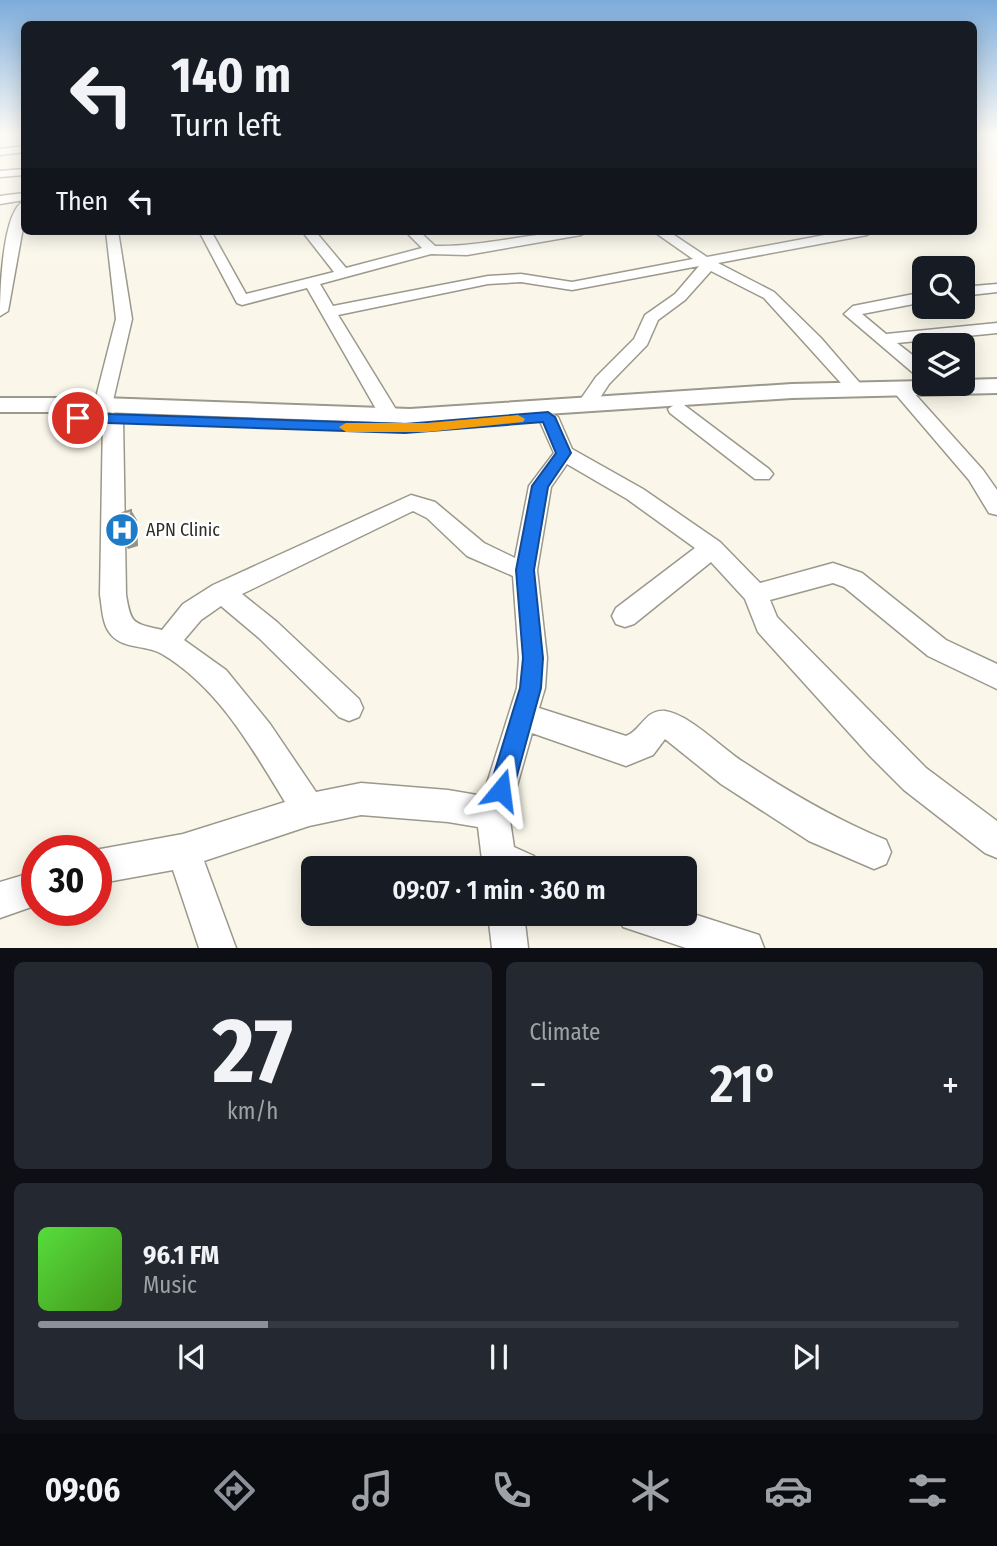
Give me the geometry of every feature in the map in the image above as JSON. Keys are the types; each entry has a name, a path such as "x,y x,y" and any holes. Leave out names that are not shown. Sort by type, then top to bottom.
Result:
{"main road":[{"path":"975,384 997,386"},
{"path":"0,418 108,412 450,415 587,403 856,388 997,397"},
{"path":"0,405 405,428 904,393 912,390"}],"street":[{"path":"0,200 21,197"},
{"path":"0,310 15,231 21,214"},
{"path":"0,233 15,231"},
{"path":"113,235 124,319 108,412 114,608 118,624 127,633 168,643 216,679 260,734 309,810"},
{"path":"207,235 242,300 431,250 467,251 558,235"},
{"path":"311,235 343,274"},
{"path":"415,235 431,250"},
{"path":"665,235 706,262 769,295 856,388"},
{"path":"329,312 488,280 521,278 572,286 846,235"},
{"path":"587,403 603,381 641,341 651,318 680,297 706,262"},
{"path":"312,282 390,416"},
{"path":"975,291 997,288"},
{"path":"912,300 852,312 912,363"},
{"path":"884,339 997,328"},
{"path":"904,393 976,475 997,507"},
{"path":"677,409 762,474"},
{"path":"548,417 564,453 635,494 712,548 755,594 767,624 881,746 915,779 997,841"},
{"path":"505,856 494,814 531,688 533,658 525,570 540,486 564,453"},
{"path":"168,643 178,626 192,612 222,592 411,503 423,505 470,547 502,564 525,570"},
{"path":"625,616 712,548"},
{"path":"755,594 841,574 853,580 937,648 997,677"},
{"path":"222,592 268,630 349,708"},
{"path":"522,716 626,751 642,745 657,726 675,729 732,773 821,829 874,852"},
{"path":"112,864 183,851 309,810 361,799 421,803 494,814"},
{"path":"183,851 218,947"},
{"path":"0,900 21,893"},
{"path":"507,926 510,947"},
{"path":"676,926 746,947"}],"building":[{"path":"131,510 132,536 122,539 122,513"}],"slow traffic":[{"path":"346,427 427,428 518,419"}],"place":[{"name":"APN Clinic","path":"122,530"}],"route":[{"path":"78,418 427,428 548,417 564,453 540,486 525,570 533,658 531,688 501,790"}]}
